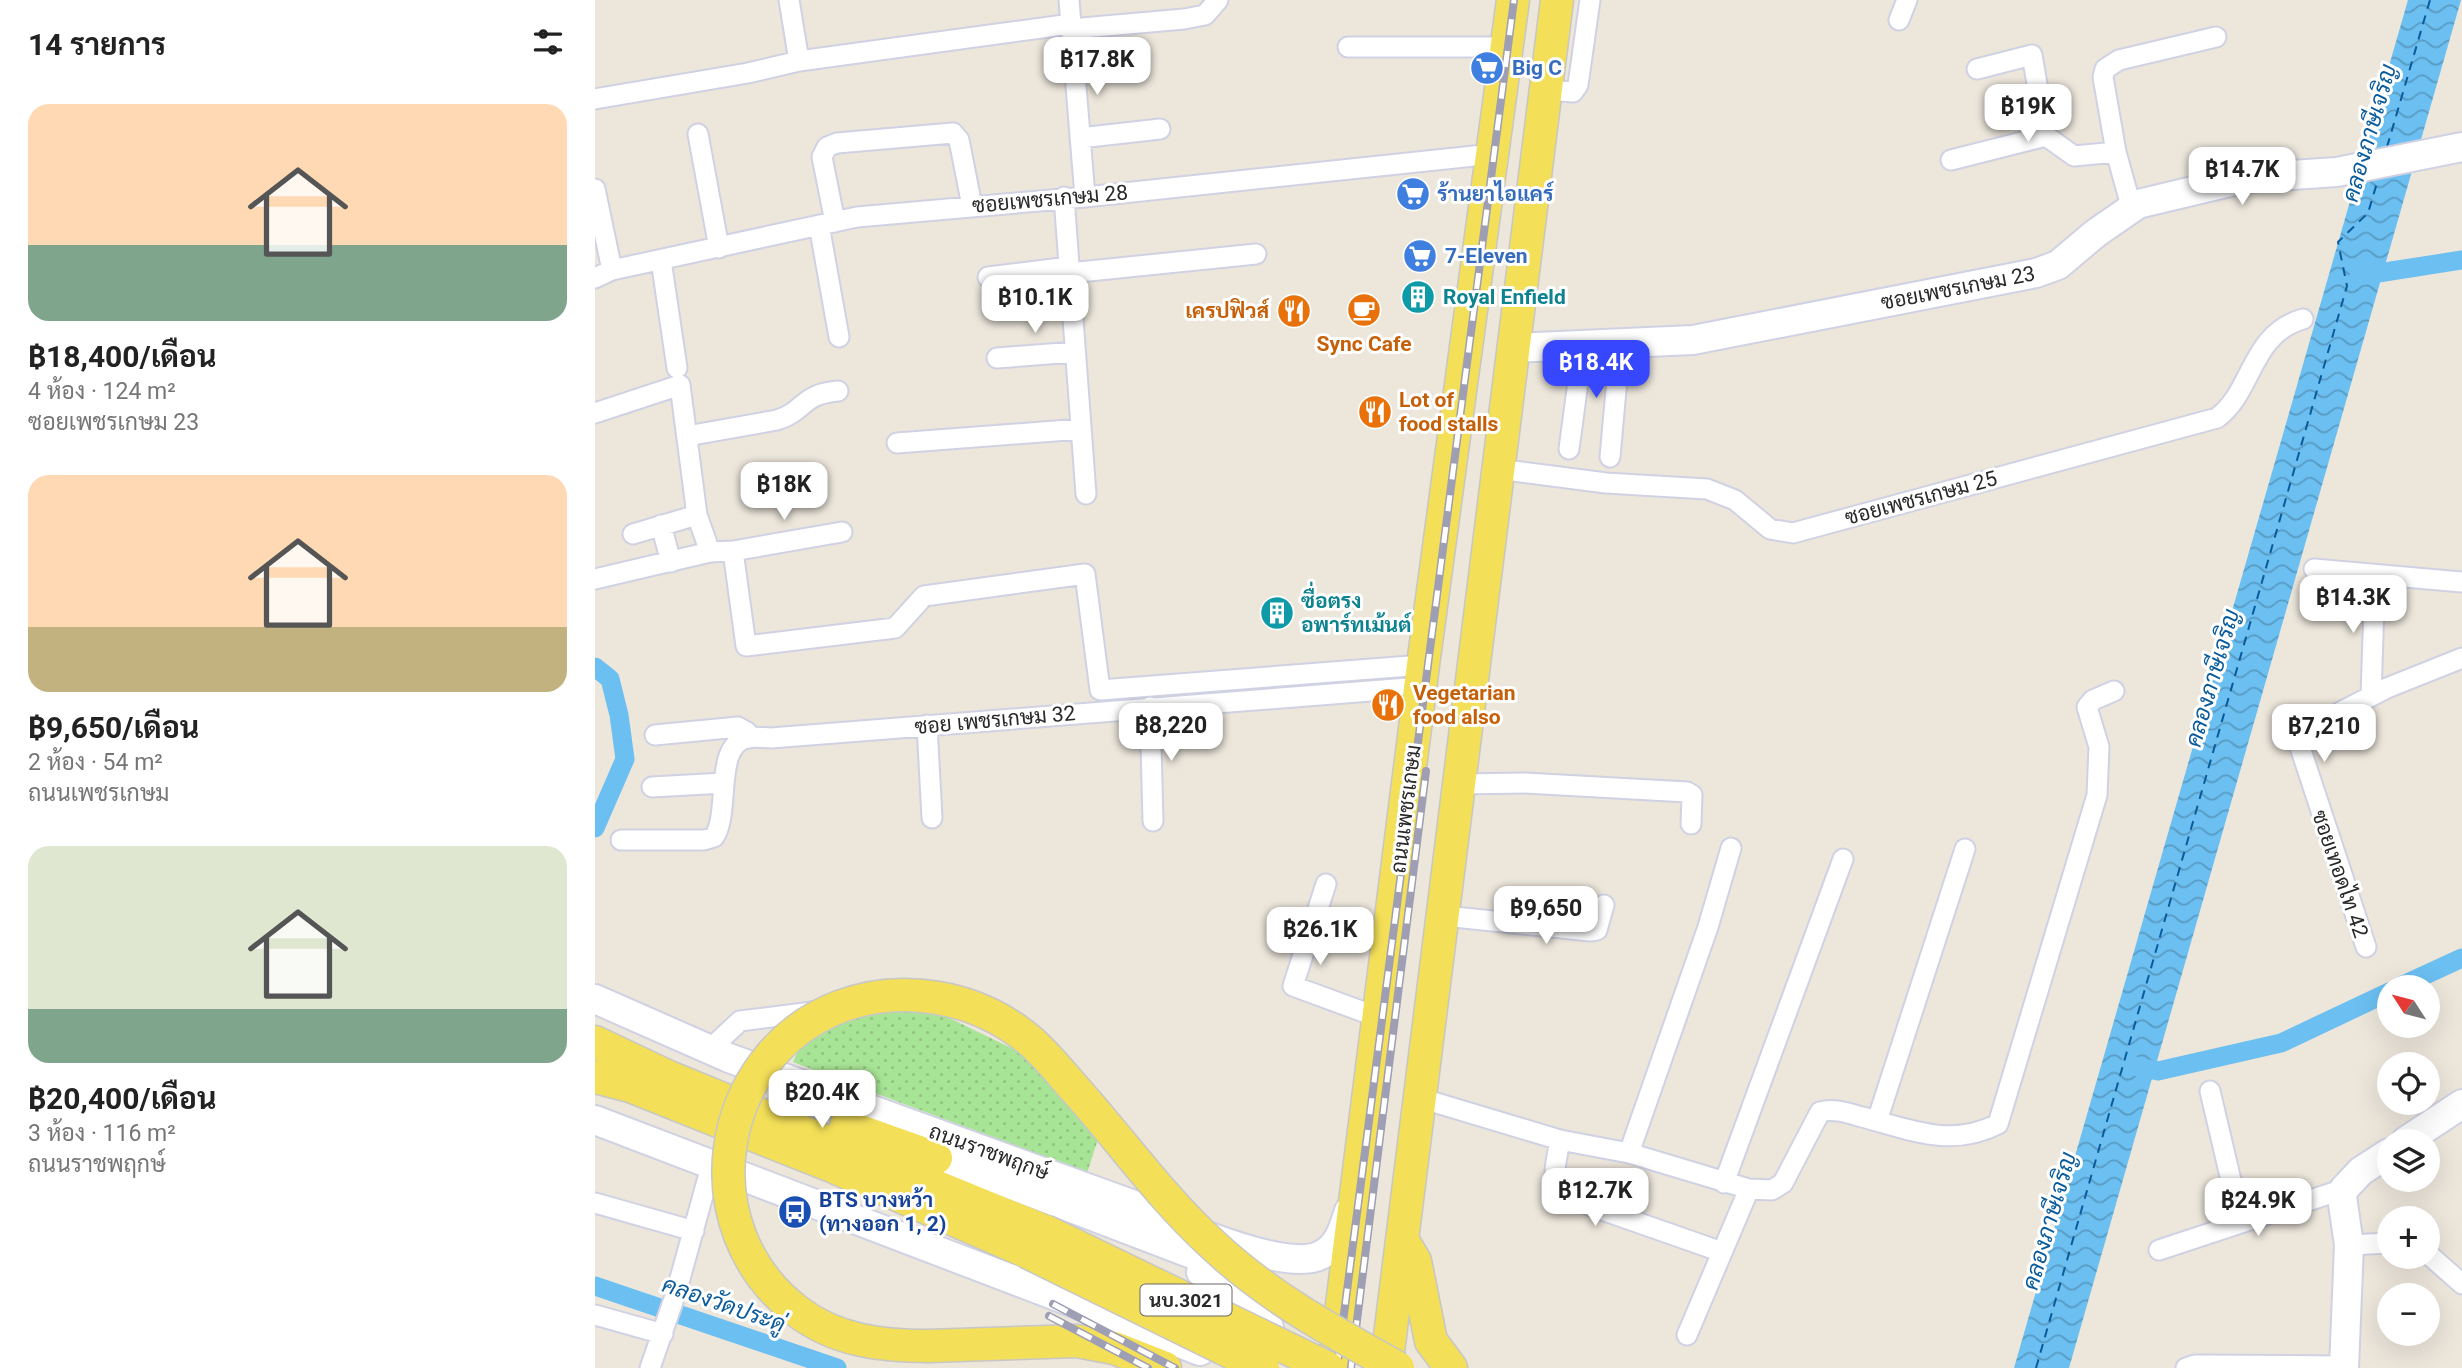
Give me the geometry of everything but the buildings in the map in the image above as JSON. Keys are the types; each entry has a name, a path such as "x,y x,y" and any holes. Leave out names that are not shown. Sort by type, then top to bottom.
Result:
{"main road":[{"name":"ถนนเพชรเกษม","path":"1334,1368 1354,1195 1380,1018 1422,676 1513,0"},
{"path":"1386,1368 1557,0"},
{"name":"ซอยเพชรเกษม 23","path":"1513,348 1693,340 2036,274 2058,265 2138,203 2247,178 2337,170 2449,150"},
{"path":"1422,676 1473,665"},
{"path":"1165,1368 1114,1348 1077,1341 883,1346 849,1337 796,1311 768,1282 748,1250 737,1220 728,1180 728,1152 736,1113 760,1065 784,1038 812,1018 881,995 918,995 947,999 979,1011 1026,1037 1093,1108 1153,1183 1255,1283 1313,1321 1398,1368"},
{"name":"ถนนราชพฤกษ์","path":"595,999 720,1054 1134,1205 1188,1229 1285,1258 1303,1261 1333,1246 1341,1234 1354,1195"},
{"path":"595,1034 688,1064 1305,1297 1339,1326 1354,1348 1362,1368"},
{"name":"นบ.3021","path":"595,1042 1036,1242 1328,1368"},
{"path":"720,1054 936,1158"},
{"name":"นบ.3021","path":"595,1077 630,1086 834,1167 1036,1242 1263,1368"},
{"path":"2424,1129 2462,1104"},
{"path":"595,1119 1056,1294 1241,1368"},
{"path":"2344,1367 2349,1245 2341,1206 2344,1189 2361,1171 2377,1161"},
{"path":"1119,1226 1246,1298 1258,1309 1269,1333 1265,1348 1245,1359 1214,1357"},
{"path":"1370,1368 1384,1335 1403,1243"},
{"path":"1403,1243 1415,1261 1431,1341 1451,1368"}],"street":[{"path":"789,0 799,61"},
{"path":"1069,0 1084,197"},
{"path":"595,99 748,73 799,61 1071,26 1184,19 1205,15 1219,0"},
{"path":"1546,90 1573,92 1578,85 1590,0"},
{"path":"1899,20 1907,0"},
{"path":"2138,203 2116,152 2103,77 2105,69 2119,60 2216,37"},
{"path":"1347,47 1507,47"},
{"path":"1977,69 2032,55 2046,136 2074,156 2116,152"},
{"path":"1080,138 1160,129"},
{"path":"839,337 822,158 827,147 837,143 953,133 959,140 972,206"},
{"path":"698,134 719,248"},
{"path":"1951,160 2046,136"},
{"name":"ซอยเพชรเกษม 28","path":"595,189 604,274 827,224 972,206 1084,197 1493,154"},
{"path":"1064,197 1086,494"},
{"path":"988,277 1256,254"},
{"path":"661,260 697,515 710,552"},
{"name":"ซอยเพชรเกษม 25","path":"1498,469 1606,484 1707,489 1735,500 1770,529 1793,533 2217,418 2230,405 2260,350 2294,322 2303,319"},
{"path":"1569,449 1583,345"},
{"path":"1610,457 1620,345"},
{"path":"997,358 1075,352"},
{"path":"595,413 678,377"},
{"path":"687,436 777,420 790,416 817,392 838,391"},
{"path":"897,443 1081,429"},
{"path":"633,534 697,515"},
{"path":"661,525 671,562"},
{"path":"595,579 710,552 733,551 842,532"},
{"path":"733,551 747,646 895,628 924,596 1085,574 1100,690 1422,676"},
{"path":"2314,569 2462,582"},
{"path":"2371,696 2375,576"},
{"name":"ซอยเทอดไท 42","path":"2366,947 2295,740 2299,731 2371,696 2462,658"},
{"name":"ซอย เพชรเกษม 32","path":"749,738 1150,706 1422,676"},
{"path":"1420,1098 1560,1139 1629,1153 1749,1189 1779,1188 1820,1112 1839,1111 1941,1136 1962,1138 1998,1124 2097,795 2099,747 2087,707 2093,700 2114,691"},
{"path":"1150,706 1153,821"},
{"path":"927,725 932,818"},
{"path":"621,840 704,840 713,837 724,810 725,767 734,748 749,738 747,732 738,727 655,735"},
{"path":"652,787 723,783"},
{"path":"1459,783 1525,783 1688,792 1692,795 1691,824"},
{"path":"1629,1153 1709,927 1731,848"},
{"path":"1877,1121 1965,849"},
{"path":"1724,1183 1843,859"},
{"path":"1326,884 1288,984 1380,1018"},
{"path":"1444,916 1590,931 1597,929 1604,905"},
{"path":"720,1054 740,1021 865,1004 954,1009 1038,1055 1118,1128"},
{"path":"2210,1091 2241,1223"},
{"path":"1560,1139 1554,1183 1557,1191 1565,1197 1722,1252"},
{"path":"650,1368 676,1293 712,1163"},
{"path":"1687,1335 1749,1189"},
{"path":"2159,1250 2344,1189"},
{"path":"595,1203 694,1231"},
{"path":"2349,1245 2377,1244"},
{"path":"2440,1265 2462,1284"},
{"path":"595,1315 664,1330"},
{"path":"2186,1368 2195,1364 2344,1367"}],"green space":[{"path":"820,1000 945,1016 1034,1059 1099,1136 1087,1173 793,1062"}],"water":[{"path":"2408,0 2461,0 2069,1368 2014,1368"}],"waterway":[{"path":"2359,276 2462,260"},
{"path":"595,667 610,679 619,715 625,759 595,828"},
{"path":"2425,975 2462,958"},
{"path":"2130,1065 2158,1071 2281,1043 2377,998"},
{"name":"คลองวัดประดู่","path":"595,1286 837,1368"}],"ferry route":[{"path":"2387,147 2430,0"},
{"path":"2036,1368 2347,286 2338,242 2368,213 2379,176"}],"railway":[{"path":"1337,1368 1514,0"},
{"path":"1351,1368 1426,771"},
{"path":"1053,1304 1175,1368"},
{"path":"1049,1316 1148,1368"}],"place":[{"name":"Big C","path":"1487,68"},
{"name":"ร้านยาไอแคร์","path":"1413,194"},
{"name":"7-Eleven","path":"1420,256"},
{"name":"Royal Enfield","path":"1418,297"},
{"name":"Sync Cafe","path":"1364,310"},
{"name":"เครปฟิวส์","path":"1294,311"},
{"name":"Lot of food stalls","path":"1375,412"},
{"name":"ซื่อตรง อพาร์ทเม้นต์","path":"1277,613"},
{"name":"Vegetarian food also","path":"1388,705"},
{"name":"BTS บางหว้า (ทางออก 1, 2)","path":"795,1212"}],"water label":[{"name":"คลองภาษีเจริญ","path":"2369,133"},
{"name":"คลองภาษีเจริญ","path":"2212,678"},
{"name":"คลองภาษีเจริญ","path":"2049,1221"}]}
